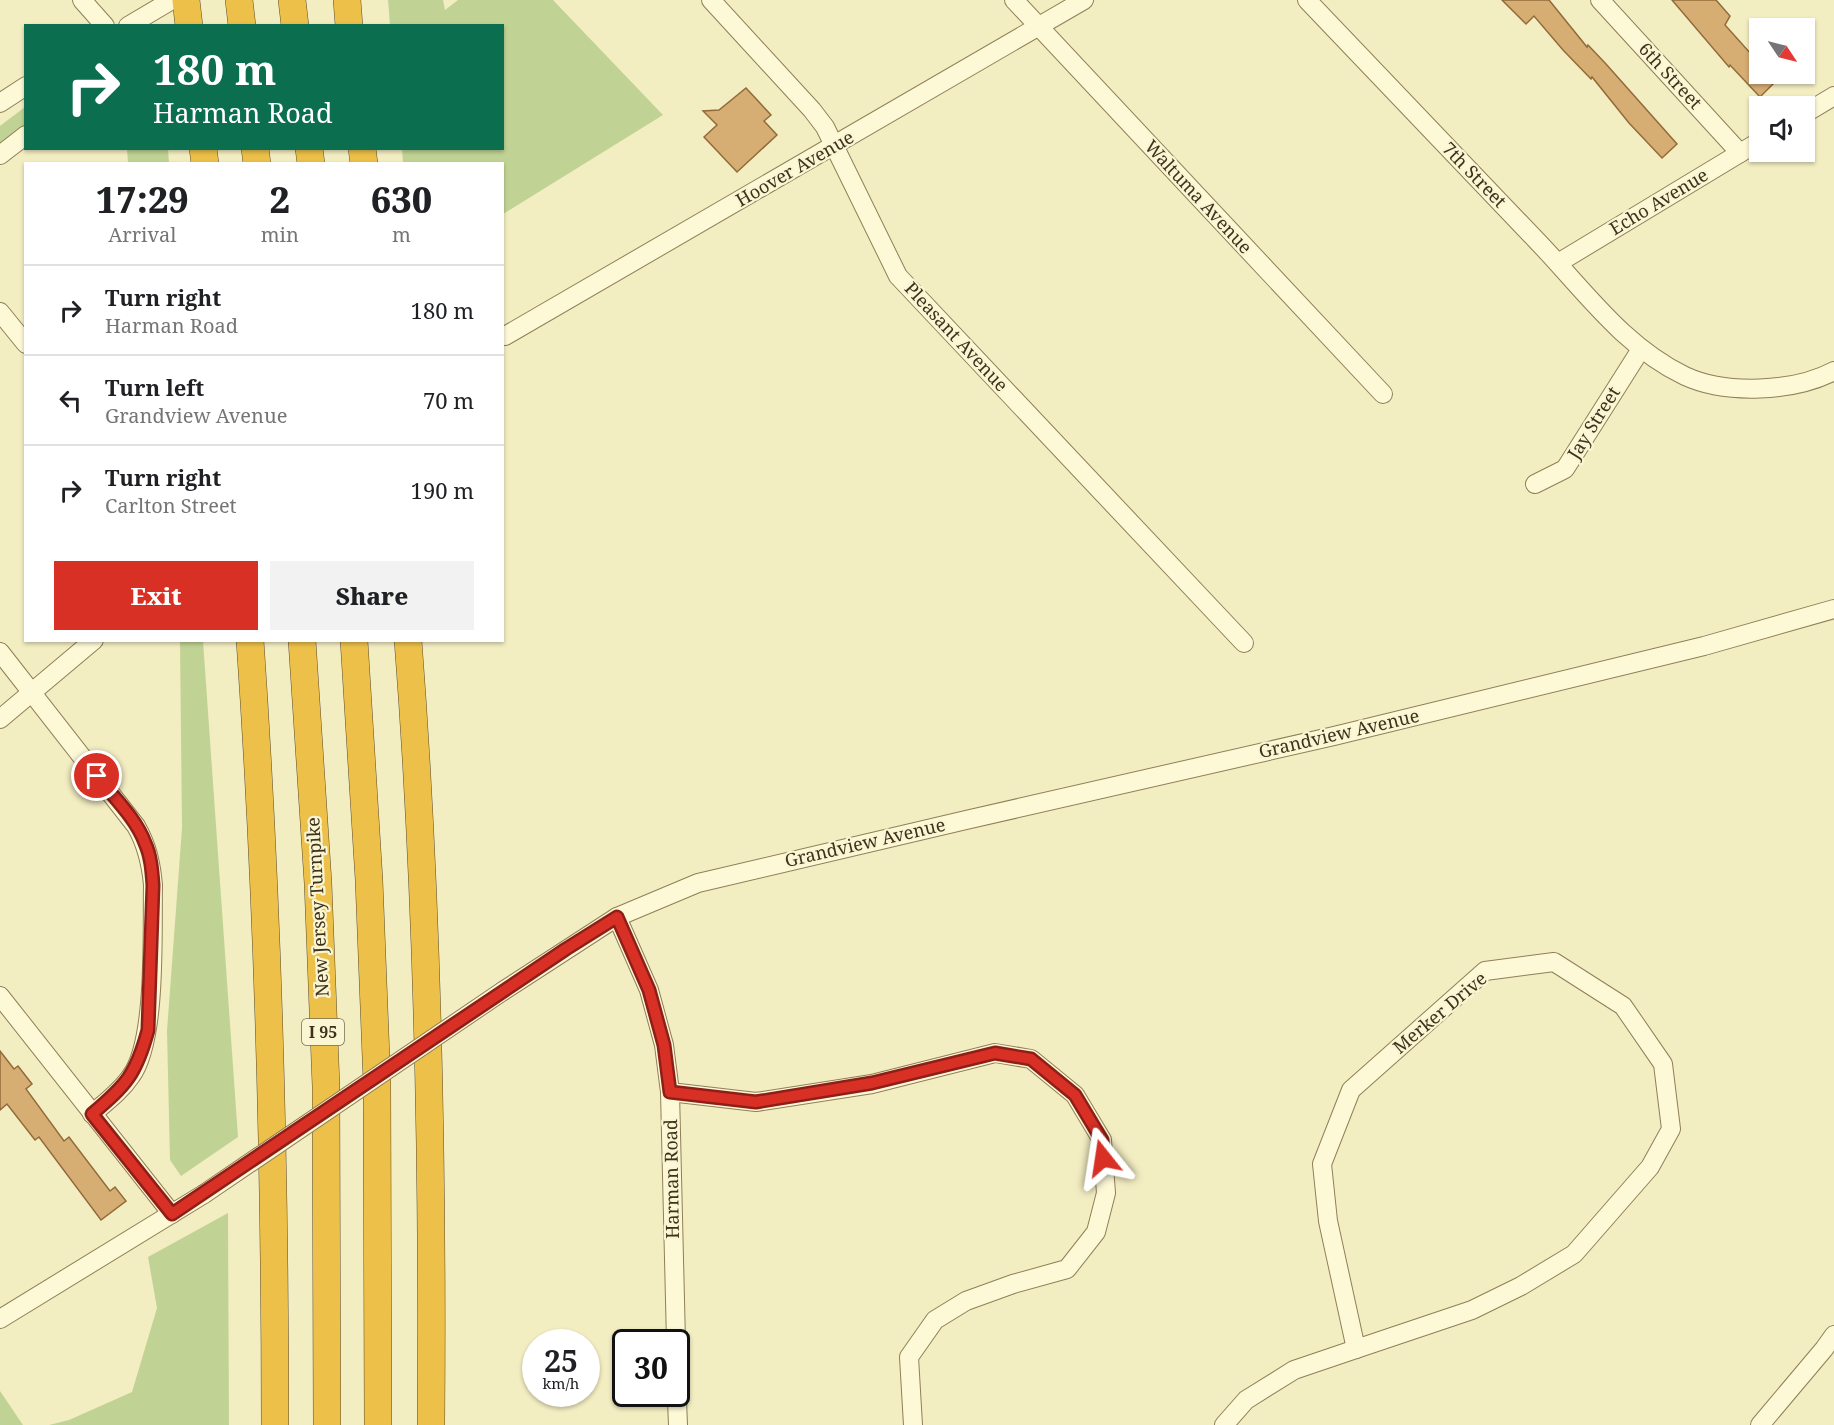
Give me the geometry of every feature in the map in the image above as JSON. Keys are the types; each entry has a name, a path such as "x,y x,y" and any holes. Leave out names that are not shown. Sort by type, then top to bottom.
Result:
{"highway":[{"path":"186,0 189,24"},
{"path":"292,0 295,24"},
{"path":"347,0 349,24"},
{"path":"250,642 266,885 271,1057 275,1425"},
{"name":"New Jersey Turnpike","path":"302,642 318,883 326,1086 327,1425"},
{"path":"354,642 368,868 377,1083 378,1425"},
{"path":"408,642 423,880 429,1078 432,1283 431,1425"}],"street":[{"path":"82,0 103,24"},
{"path":"146,19 172,0"},
{"name":"Pleasant Avenue","path":"711,0 812,110 835,146 898,276 1244,643"},
{"name":"Waltuma Avenue","path":"1014,0 1383,394"},
{"name":"Hoover Avenue","path":"505,336 1084,0"},
{"name":"7th Street","path":"1307,0 1558,263 1611,323 1641,349 1686,376 1730,388 1778,388 1818,380 1834,371"},
{"name":"6th Street","path":"1600,0 1740,153"},
{"path":"0,103 24,87"},
{"path":"1815,107 1834,96"},
{"path":"0,155 24,137"},
{"name":"Echo Avenue","path":"1558,263 1749,148"},
{"path":"0,312 24,342"},
{"name":"Jay Street","path":"1535,484 1565,469 1641,349"},
{"name":"Grandview Avenue","path":"0,1319 204,1194 503,991 617,917 662,897 723,876 1334,736 1704,646 1834,609"},
{"path":"0,719 92,642"},
{"path":"0,652 136,826 145,842 151,862 153,885 148,1030 133,1074 92,1114"},
{"name":"Harman Road","path":"617,917 649,990 664,1045 670,1092 676,1329"},
{"name":"Merker Drive","path":"1224,1425 1246,1400 1294,1370 1472,1310 1521,1286 1574,1254 1650,1167 1671,1129 1663,1064 1623,1006 1554,962 1485,971 1352,1090 1322,1164 1328,1221 1356,1349"},
{"path":"0,996 172,1214"},
{"path":"670,1092 756,1102 872,1083 995,1053 1031,1059 1075,1095 1102,1140 1106,1192 1096,1232 1066,1269 1012,1284 966,1301 935,1320 909,1357 913,1425"},
{"path":"1760,1425 1834,1335"},
{"path":"677,1407 678,1425"}],"green space":[{"path":"388,0 443,0 445,10 458,0 553,0 663,115 504,213 504,162 403,162 402,150 504,150 504,24 390,24"},
{"path":"24,108 24,127 0,146 0,126"},
{"path":"127,150 168,150 169,162 128,162"},
{"path":"180,642 203,642 238,1137 181,1176 170,1160 167,1031 182,828"},
{"path":"228,1213 229,1425 49,1425 69,1420 132,1392 157,1308 148,1257"},
{"path":"0,1391 23,1425 0,1425"}],"building":[{"path":"1502,0 1549,0 1587,47 1588,45 1606,64 1677,144 1662,158 1629,123 1592,77 1591,79 1563,50 1534,16 1526,24"},
{"path":"1672,0 1716,0 1730,16 1725,25 1749,52 1749,84 1773,84 1759,96 1730,65 1729,67"},
{"path":"746,88 771,115 764,121 777,135 737,172 704,137 717,125 703,111 719,110"},
{"path":"0,1051 14,1069 18,1066 32,1084 26,1089 64,1141 69,1137 110,1191 115,1187 126,1201 101,1220 39,1137 35,1140 7,1104 0,1110"}],"route":[{"path":"97,776 136,826 145,842 151,862 153,885 148,1030 142,1053 133,1074 92,1114 153,1187 172,1214 617,917 649,990 664,1045 670,1092 756,1102 872,1083 995,1053 1031,1059 1075,1095 1102,1140 1103,1158"}]}
